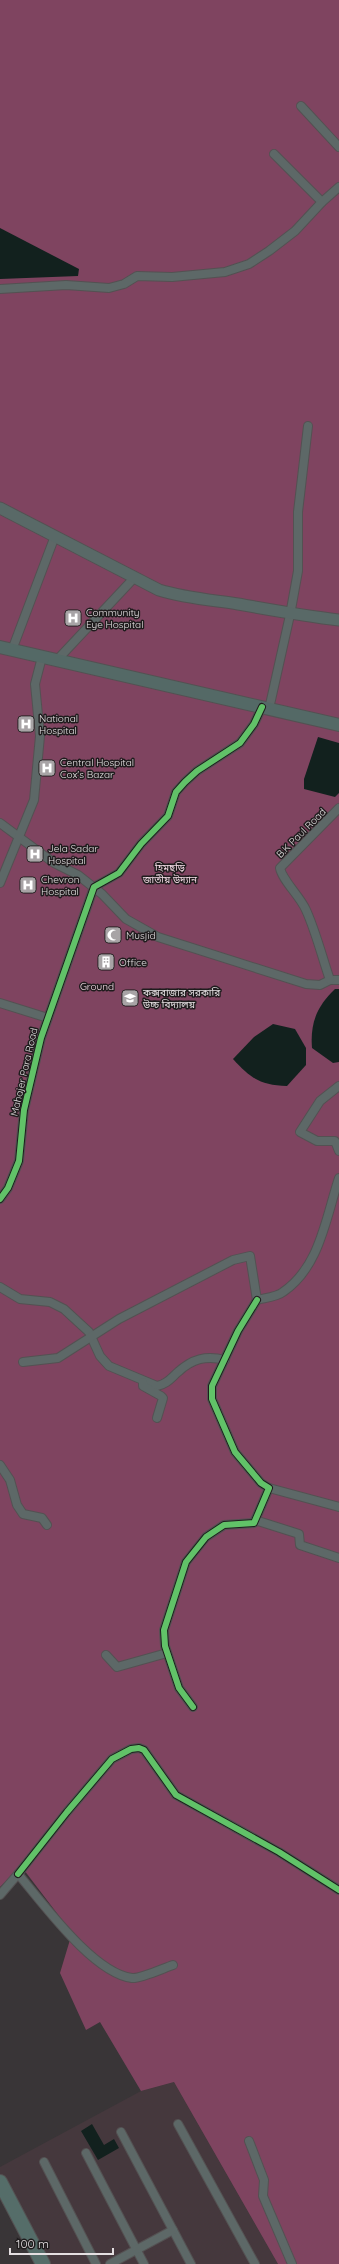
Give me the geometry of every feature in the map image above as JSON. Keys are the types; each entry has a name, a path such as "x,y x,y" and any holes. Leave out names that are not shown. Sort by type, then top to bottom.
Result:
{"highway":[{"path":"0,2182 43,2264"},
{"path":"0,2201 33,2264"}],"main road":[{"path":"0,647 339,725"}],"street":[{"path":"301,106 339,147"},
{"path":"274,154 322,202"},
{"path":"0,289 66,285 109,288 124,284 137,276 172,277 225,272 249,264 269,252 295,231 322,202 339,187"},
{"path":"94,887 120,873 168,816 176,792 184,782 197,771 240,743 265,708 290,615 298,571 298,512 308,426"},
{"path":"0,508 145,584 175,595 290,615 339,620"},
{"path":"12,650 55,536"},
{"path":"57,660 134,578"},
{"path":"0,883 34,800 39,768 40,736 35,684 42,657"},
{"name":"B.K Paul Road","path":"330,980 306,910 297,892 281,874 280,868 339,808"},
{"path":"0,823 54,863 78,875 94,887 126,919 158,937 306,984 320,985 330,980 339,980"},
{"name":"Mahajer Para Road","path":"0,1199 8,1188 19,1161 24,1110 41,1038 94,887"},
{"path":"0,1003 48,1018"},
{"path":"339,1086 320,1101 300,1132 317,1142 335,1141 339,1151"},
{"path":"256,1300 283,1293 301,1274 312,1259 328,1217 339,1178"},
{"path":"23,1362 58,1358 120,1319 232,1260 250,1256 256,1300 212,1386 212,1399 235,1452 261,1483 269,1488 339,1507"},
{"path":"0,1287 20,1299 50,1302 64,1309 81,1323 92,1336 100,1356 109,1366 157,1386 163,1385 187,1365 204,1357 225,1360"},
{"path":"143,1381 144,1386 162,1398 157,1418"},
{"path":"0,1464 10,1480 17,1505 23,1514 42,1518 47,1526"},
{"path":"193,1706 179,1688 167,1653 164,1630 186,1562 206,1536 224,1525 254,1523 269,1488"},
{"path":"255,1520 299,1534 300,1545 339,1558"},
{"path":"106,1655 117,1667 167,1653"},
{"path":"0,1895 67,1812 112,1760 131,1749 139,1748 144,1750 176,1795 279,1852 339,1890"},
{"path":"18,1874 74,1940 106,1968 133,1978 173,1965"},
{"path":"178,2124 252,2263"},
{"path":"121,2132 191,2264"},
{"path":"249,2141 264,2180 263,2196 292,2264"},
{"path":"86,2153 144,2264"},
{"path":"44,2162 96,2264"},
{"path":"110,2264 173,2230"}],"shaded area":[{"path":"0,228 79,269 78,276 0,279"},
{"path":"318,737 339,743 339,793 335,797 304,789 304,779"},
{"path":"335,989 339,989 339,1062 333,1063 312,1048 312,1031 319,1009"},
{"path":"273,1024 295,1029 306,1048 306,1065 287,1086 270,1084 257,1080 245,1072 233,1059 254,1037"},
{"path":"174,2082 278,2264 42,2264 0,2184 0,2167 141,2091"},
{"path":"92,2124 104,2145 114,2139 119,2148 98,2160 81,2131"}],"green space":[{"name":"হিমছড়ি জাতীয় উদ্যান","path":"0,0 339,0 339,2264 278,2264 174,2082 141,2091 100,2022 86,2030 60,1973 72,1933 21,1866 0,1887"}],"cycle path":[{"path":"0,1199 8,1188 19,1161 24,1110 41,1038 94,887 119,873 141,844 168,816 176,792 197,771 240,743 254,724 262,707"},
{"path":"193,1707 179,1688 165,1646 164,1630 186,1562 206,1537 224,1525 254,1523 269,1488 261,1483 235,1452 212,1399 212,1386 238,1331 257,1300"},
{"path":"18,1874 67,1812 112,1759 131,1749 139,1748 144,1750 176,1795 279,1852 339,1890"}],"place":[{"name":"Community Eye Hospital","path":"73,618"},
{"name":"National Hospital","path":"26,724"},
{"name":"Central Hospital Cox's Bazar","path":"47,768"},
{"name":"Jela Sadar Hospital","path":"35,854"},
{"name":"Chevron Hospital","path":"28,885"},
{"name":"Musjid","path":"113,935"},
{"name":"Office","path":"106,962"},
{"name":"কক্সবাজার সরকারি উচ্চ বিদ্যালয়","path":"130,998"}],"park label":[{"name":"Ground","path":"97,986"}]}
